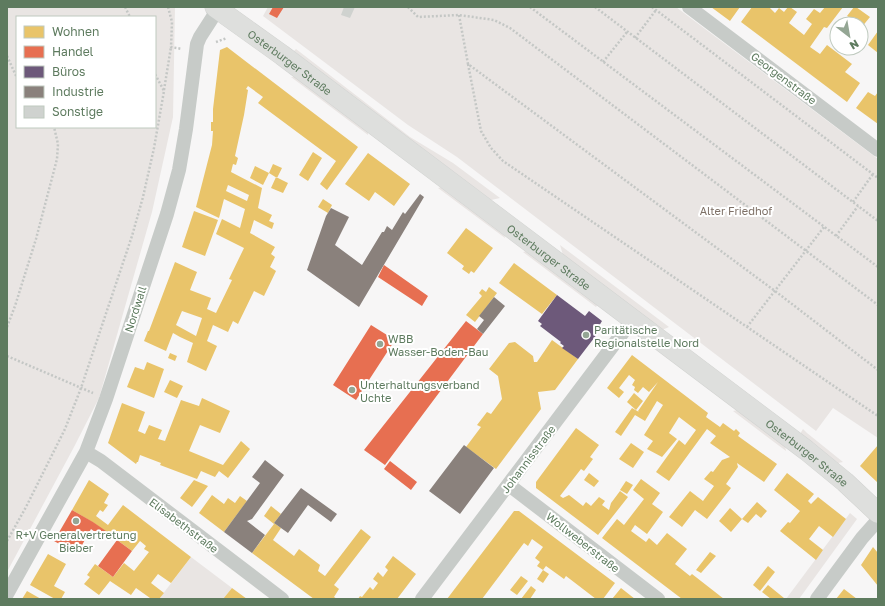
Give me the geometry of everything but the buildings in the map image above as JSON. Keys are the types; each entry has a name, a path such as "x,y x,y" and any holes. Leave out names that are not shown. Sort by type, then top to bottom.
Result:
{"street":[{"name":"Georgenstraße","path":"689,7 878,150"},
{"name":"Osterburger Straße","path":"216,8 282,55 830,468 878,513"},
{"name":"Nordwall","path":"7,594 86,452 106,399 167,214 179,170 197,44 216,8"},
{"name":"Johannisstraße","path":"422,599 633,319"},
{"name":"Elisabethstraße","path":"86,452 107,466 282,599"},
{"name":"Wollweberstraße","path":"509,484 658,599"},
{"path":"817,599 862,538 878,520"}],"path":[{"path":"124,7 129,16"},
{"path":"408,7 418,17 459,15 494,20 510,28 878,305"},
{"path":"530,7 878,267"},
{"path":"595,7 878,221"},
{"path":"652,7 878,178"},
{"path":"635,38 656,10"},
{"path":"459,15 481,131 491,148 503,161 878,416"},
{"path":"604,62 627,32"},
{"path":"7,541 26,507 64,429 80,388 132,236 143,198 154,148 171,47"},
{"path":"7,56 16,76"},
{"path":"468,64 775,291 878,370"},
{"path":"156,76 164,91"},
{"path":"7,327 36,239 57,159 58,144 54,128"},
{"path":"853,202 873,174"},
{"path":"836,236 858,206"},
{"path":"747,327 824,227"},
{"path":"7,356 106,399"}],"green space":[{"path":"7,7 175,7 173,117 152,212 99,398 7,572"},
{"name":"Alter Friedhof","path":"268,7 676,7 878,159 878,438 833,408 816,431 457,157 408,125 263,16"},
{"path":"296,49 410,137 453,163 500,198 491,200 294,51"},
{"path":"291,77 295,77 368,131 368,135"},
{"path":"443,187 504,233 505,238 438,188"},
{"path":"560,245 669,327 662,330 563,255"},
{"path":"528,251 598,304 596,307 523,252"},
{"path":"738,410 785,446 786,451 733,411"},
{"path":"803,429 843,462 838,463 800,434"},
{"path":"850,513 857,519 799,599 786,599"},
{"path":"191,557 232,588 223,599 159,599"}],"place":[{"name":"Paritätische Regionalstelle Nord","path":"586,335"},
{"name":"WBB Wasser-Boden-Bau","path":"380,344"},
{"name":"Unterhaltungsverband Uchte","path":"352,390"},
{"name":"R+V Generalvertretung Bieber","path":"76,521"}]}
